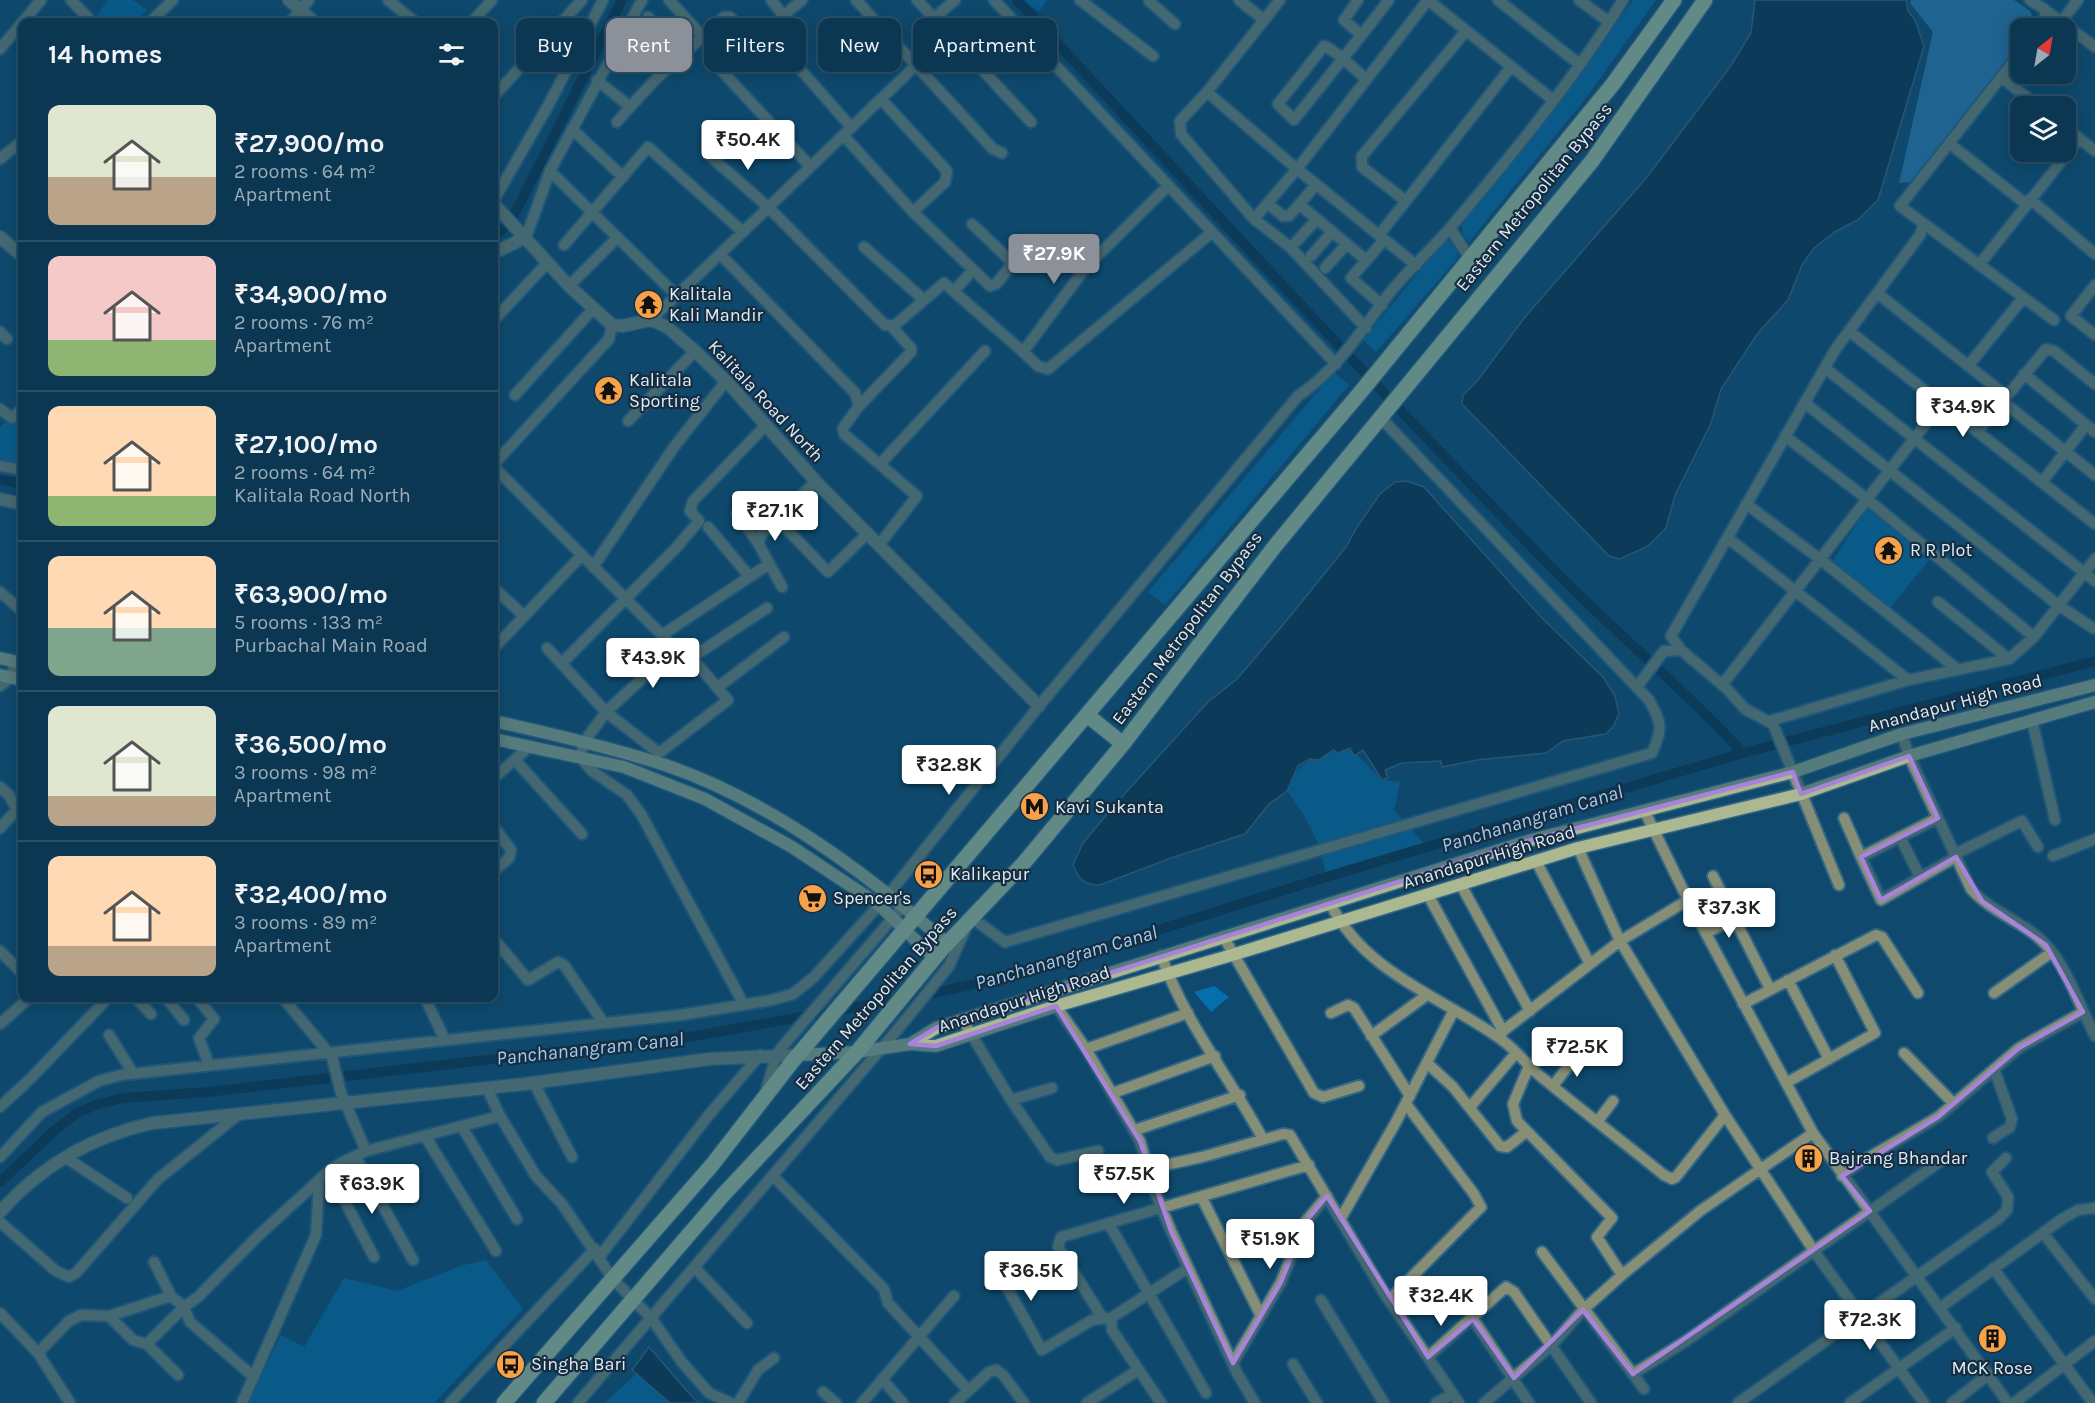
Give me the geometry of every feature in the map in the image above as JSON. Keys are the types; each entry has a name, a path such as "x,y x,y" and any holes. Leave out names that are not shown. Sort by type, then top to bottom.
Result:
{"main road":[{"name":"Eastern Metropolitan Bypass","path":"504,1403 712,1165 858,984 917,918 1359,394 1613,84 1674,0"},
{"name":"Eastern Metropolitan Bypass","path":"544,1403 723,1195 861,1046 935,958 1023,864 1123,744 1177,676 1200,640 1380,415 1592,161 1706,0"},
{"path":"0,658 18,663"},
{"name":"Anandapur High Road","path":"910,1044 936,1028 962,1019 1531,840 1793,772 1902,734 2095,685"},
{"name":"Anandapur High Road","path":"910,1044 936,1046 1056,1006 1232,955 1578,848 1801,794 1909,756 2095,702"},
{"path":"1087,715 1123,744"},
{"path":"498,721 666,765 723,789 821,845 889,894 948,944"},
{"path":"498,740 649,775 705,799 792,847 878,904 935,958"},
{"path":"800,1055 861,1046 882,1047 910,1044"}],"street":[{"path":"26,18 41,0"},
{"path":"71,0 88,18"},
{"path":"156,18 173,0"},
{"path":"289,0 305,5 294,18"},
{"path":"388,0 410,18"},
{"path":"475,18 491,0"},
{"path":"498,92 582,0"},
{"path":"498,198 603,0"},
{"path":"498,250 522,232 550,171 597,80 642,0"},
{"path":"669,0 704,37 692,48"},
{"path":"771,0 783,15"},
{"path":"780,18 802,0"},
{"path":"856,0 913,64"},
{"path":"917,0 932,18"},
{"path":"934,18 955,0"},
{"path":"994,0 1167,187 1338,361"},
{"path":"1080,0 1153,56"},
{"path":"1150,0 1175,24"},
{"path":"1239,0 1264,20"},
{"path":"1280,0 1207,92 1180,121 1181,134 1254,219 1290,247 1364,331"},
{"path":"1358,0 1344,20 1361,35"},
{"path":"1367,79 1342,59 1327,47 1321,48 1279,100 1279,107 1294,120 1342,59 1361,35 1389,0"},
{"path":"1254,219 1297,169 1428,0 1553,100"},
{"path":"1498,0 1579,64"},
{"path":"1580,0 1609,22"},
{"path":"0,1157 42,1112 99,1082 133,1073 390,1048 603,1022 681,1015 782,998 802,987 889,894 1039,706 1298,396 1315,384 1338,361 1364,331 1382,305 1450,228 1553,100 1623,0"},
{"path":"2030,0 2056,18"},
{"path":"2064,18 2078,0"},
{"path":"2044,9 2046,18"},
{"path":"0,48 18,27"},
{"path":"1406,201 1362,167 1362,156 1466,31"},
{"path":"2076,33 2095,47"},
{"path":"2010,66 1900,206 2054,321"},
{"path":"1382,305 1352,278 1406,201 1511,67"},
{"path":"498,207 569,286 612,325 622,326 651,320 913,68"},
{"path":"617,122 664,72"},
{"path":"723,72 810,166"},
{"path":"803,72 851,127"},
{"path":"921,72 993,149 1002,153"},
{"path":"983,72 1031,123"},
{"path":"2001,77 2025,96"},
{"path":"597,80 630,107"},
{"path":"1207,92 1316,185 1416,265"},
{"path":"881,99 947,171 945,182 913,212"},
{"path":"572,129 622,177"},
{"path":"843,135 913,212 990,286 996,284 1032,240"},
{"path":"2076,136 2095,152"},
{"path":"1979,265 2079,139"},
{"path":"0,159 18,144"},
{"path":"1950,144 2095,254"},
{"path":"564,245 648,147 743,232"},
{"path":"709,155 768,207 881,321 891,326 911,348 911,352 859,406 843,428 844,434 917,496 879,545"},
{"path":"550,171 677,296"},
{"path":"1273,208 1286,218 1316,185"},
{"path":"1021,350 1026,348 1086,267 1167,187"},
{"path":"1300,205 1366,260"},
{"path":"1296,242 1317,219"},
{"path":"972,224 1013,263"},
{"path":"1839,885 1801,794 1781,737 1770,721 1745,710 1722,685 1672,641 1673,629 1825,369 1849,331 1920,235 1923,225"},
{"path":"1450,228 1469,258"},
{"path":"1311,256 1332,232"},
{"path":"891,326 944,283 955,290 1038,366 1048,369 1211,233"},
{"path":"0,237 18,253"},
{"path":"569,286 617,238"},
{"path":"1325,268 1347,244"},
{"path":"864,247 923,299"},
{"path":"720,254 855,393 859,406"},
{"path":"498,316 548,262"},
{"path":"955,290 973,270"},
{"path":"2095,285 2071,316 2095,335"},
{"path":"1877,293 1968,366 2095,475"},
{"path":"1968,366 2023,298"},
{"path":"515,395 592,309"},
{"name":"Kalitala Road North","path":"651,320 667,327 726,381 816,481 1039,706"},
{"path":"498,466 609,339 612,325"},
{"path":"1849,331 2095,524"},
{"path":"1977,432 2001,396 2046,349 2054,351 2095,384"},
{"path":"628,421 695,351"},
{"path":"880,464 985,351"},
{"path":"1825,369 2095,581"},
{"path":"2024,374 2091,428 2066,451 2042,482"},
{"path":"593,567 681,437 726,381"},
{"path":"1804,403 1891,469 2058,605 2093,628"},
{"path":"1722,685 1942,403"},
{"path":"0,409 12,418 18,413"},
{"path":"578,1403 774,1177 898,1029 949,966 970,920 1005,942 1652,753 1660,735 1661,722 1649,700 1380,415"},
{"path":"561,664 699,521 690,511 693,501 766,425"},
{"path":"1785,436 1867,499 2034,638"},
{"path":"0,466 18,469"},
{"path":"498,472 675,648 691,658 728,700 658,753 606,712 547,648"},
{"path":"758,543 762,534 816,481"},
{"path":"0,499 18,503"},
{"path":"1746,504 1820,559 1956,669"},
{"path":"737,513 758,543 782,587"},
{"path":"777,519 828,572 868,534"},
{"path":"708,526 749,576"},
{"path":"1728,538 1908,680"},
{"path":"498,644 581,555"},
{"path":"1770,721 1908,680 2009,658 2034,638 2095,559"},
{"path":"662,635 769,564"},
{"path":"0,592 18,608"},
{"path":"498,592 524,616"},
{"path":"1938,602 2009,658"},
{"path":"691,658 767,608"},
{"path":"718,687 784,637"},
{"path":"675,648 606,712 584,742 579,757 592,771 627,795 642,814 743,1004"},
{"path":"1639,684 1664,651 1681,650"},
{"path":"0,686 11,678"},
{"path":"2032,720 2055,820"},
{"path":"1902,734 1909,756 1971,889 1982,901 2035,935 2052,952 2095,1036"},
{"path":"498,775 530,746"},
{"path":"516,760 582,834"},
{"path":"0,787 9,795 17,810 0,828"},
{"path":"1644,810 1688,900 1813,1133 1842,1176 1941,1307 2008,1403"},
{"path":"1844,818 1881,900 1955,855 2022,820 2038,847"},
{"path":"1861,857 1938,818"},
{"path":"498,832 511,850 509,858 498,868"},
{"path":"1900,837 1920,877"},
{"path":"2053,856 2095,839"},
{"path":"1578,848 1620,940 1725,1115 1814,1251 1924,1403"},
{"path":"1536,861 1590,964"},
{"path":"1713,876 1770,989"},
{"path":"1461,885 1530,1011"},
{"path":"1428,895 1502,1035 1516,1053 1552,1086 1672,1179 1702,1146 1725,1115"},
{"path":"1502,1035 1620,940 1688,900"},
{"path":"1330,903 1339,921 1380,965 1453,1011 1502,1035"},
{"path":"764,1098 779,1052 822,997 903,906"},
{"path":"1706,933 1734,918"},
{"path":"1743,1004 1835,955 1879,935 1918,993"},
{"path":"1223,936 1314,1093 1323,1097 1359,1086"},
{"path":"498,944 528,980 552,964 558,962 564,965 603,1022"},
{"path":"0,951 18,969"},
{"path":"1994,993 2052,952"},
{"path":"1161,955 1188,1013 1240,1095 1263,1139"},
{"path":"1786,1083 1875,1033 1835,955"},
{"path":"1788,980 1829,1059"},
{"path":"1371,1036 1427,995"},
{"path":"0,1024 25,1002"},
{"path":"0,1107 104,1002"},
{"path":"140,1002 151,1014"},
{"path":"169,1002 184,1020"},
{"path":"200,1002 214,1019 199,1038 209,1065"},
{"path":"286,1002 328,1053 335,1066 343,1098 366,1151"},
{"path":"427,1002 445,1040"},
{"path":"1331,1013 1348,1005 1351,1006 1408,1100 1481,1207 1389,1300"},
{"path":"1056,1006 1086,1049 1135,1130 1162,1209 1233,1363 1255,1403"},
{"path":"1341,1218 1408,1100 1453,1011"},
{"path":"1842,1176 1861,1162 1938,1118 2019,1048 2083,1012"},
{"path":"1086,1049 1188,1013"},
{"path":"962,1019 1011,1100 1050,1158 1057,1160 1098,1151"},
{"path":"109,1035 133,1073"},
{"path":"0,1212 41,1171 86,1145 129,1128 343,1098 487,1088 779,1052 800,1055"},
{"path":"1552,1086 1579,1052"},
{"path":"1470,1107 1516,1053"},
{"path":"1904,1053 1954,1104"},
{"path":"450,1403 598,1252 760,1055"},
{"path":"1113,1093 1215,1056"},
{"path":"1427,1063 1470,1107 1490,1136 1503,1148 1526,1132"},
{"path":"1529,1066 1514,1104 1517,1121 1612,1218 1597,1237 1622,1275"},
{"path":"1993,1138 2010,1127 2012,1119 1994,1069"},
{"path":"534,1083 572,1157"},
{"path":"487,1088 500,1116 536,1176 557,1197 598,1252 613,1279 652,1319 681,1361 709,1393 731,1403"},
{"path":"1011,1100 1052,1088"},
{"path":"1135,1130 1240,1095"},
{"path":"1597,1122 1613,1101"},
{"path":"0,1222 56,1271 69,1277 76,1273 158,1179 238,1114"},
{"path":"147,1344 248,1246 329,1172 366,1151 500,1116"},
{"path":"462,1127 517,1219"},
{"path":"1484,1403 1552,1345 1583,1310 1622,1275 1700,1211 1813,1133"},
{"path":"1147,1169 1202,1157 1263,1139 1290,1135 1389,1300 1456,1398 1436,1403"},
{"path":"425,1136 496,1251"},
{"path":"355,1156 413,1260"},
{"path":"65,1157 128,1198"},
{"path":"1738,1403 1918,1277 2007,1210 2008,1197 1992,1172 2006,1158"},
{"path":"1633,1374 1686,1341 1941,1161"},
{"path":"1161,1403 1112,1330 1058,1242 1061,1237 1202,1198 1309,1165"},
{"path":"329,1172 374,1257"},
{"path":"774,1177 884,1289 888,1303 969,1390"},
{"path":"242,1403 316,1234 319,1183"},
{"path":"1233,1363 1281,1282 1306,1221 1327,1196"},
{"path":"1202,1198 1261,1316"},
{"path":"1941,1307 2078,1210 2095,1208"},
{"path":"1109,1224 1206,1393"},
{"path":"2043,1233 2095,1299"},
{"path":"1542,1252 1644,1389"},
{"path":"154,1262 171,1296 184,1307 190,1322 254,1377"},
{"path":"996,1268 1042,1350 1092,1320 1106,1318 1188,1268"},
{"path":"1993,1268 2093,1403"},
{"path":"695,1269 747,1323"},
{"path":"1428,1357 1473,1319 1503,1289 1510,1288 1591,1403"},
{"path":"38,1353 69,1322 81,1315 109,1316 171,1296"},
{"path":"862,1403 954,1296"},
{"path":"1321,1300 1384,1403"},
{"path":"0,1313 38,1353 70,1403"},
{"path":"109,1316 133,1340 147,1344 178,1375"},
{"path":"1473,1319 1529,1403"},
{"path":"1850,1403 1956,1328"},
{"path":"2014,1403 2095,1341"},
{"path":"738,1403 758,1370 774,1358"},
{"path":"1293,1364 1317,1403"},
{"path":"955,1403 989,1372 996,1370 1003,1375 1024,1403"},
{"path":"1087,1403 1138,1370"},
{"path":"1952,1403 1989,1374"},
{"path":"882,1379 903,1403"},
{"path":"823,1392 836,1403"}],"highlighted area":[{"path":"1909,756 1938,818 1861,857 1881,900 1956,857 1982,901 2046,945 2083,1012 2019,1048 1938,1117 1842,1176 1870,1211 1633,1374 1583,1310 1514,1378 1473,1319 1428,1357 1327,1196 1306,1221 1281,1282 1233,1363 1171,1231 1140,1141 1056,1006 936,1046 910,1044 936,1028 1531,840 1793,772 1801,794"}],"shaded area":[{"path":"108,0 133,0 147,10 140,18 94,18"},
{"path":"1024,0 1047,0 1039,12"},
{"path":"1633,0 1656,0 1586,98 1469,242 1463,234 1461,219 1586,67"},
{"path":"1755,0 1906,0 1908,11 1915,20 1924,46 1878,200 1859,219 1835,232 1814,248 1802,265 1788,300 1758,333 1721,389 1711,423 1675,495 1666,528 1648,546 1620,559 1609,556 1462,404 1463,395 1478,380 1525,317 1647,177 1730,67 1751,33"},
{"path":"1911,0 2014,0 2030,11 2033,18 2010,18 2010,58 1917,182 1899,183 1933,32 1910,3"},
{"path":"1444,241 1453,241 1457,248 1457,259 1376,352 1363,340"},
{"path":"1334,372 1349,385 1165,605 1148,592"},
{"path":"18,406 18,471 0,469 0,428"},
{"path":"1407,481 1424,487 1541,617 1603,677 1615,696 1619,714 1613,727 1605,734 1563,741 1546,753 1477,760 1442,767 1441,761 1402,763 1385,770 1388,778 1382,780 1363,750 1354,756 1350,748 1338,753 1333,750 1319,760 1310,759 1298,766 1287,791 1269,804 1245,834 1171,858 1100,885 1083,881 1073,865 1083,843 1208,702 1237,679 1346,547 1380,494 1395,482"},
{"path":"1870,504 1933,555 1889,609 1833,560"},
{"path":"1350,748 1382,780 1400,782 1394,810 1427,847 1326,877 1317,842 1301,810 1287,791 1297,771 1311,760"},
{"path":"1214,986 1229,997 1211,1012 1194,992"},
{"path":"486,1260 523,1309 434,1403 248,1403 281,1335 304,1347 344,1278 397,1291 460,1266"},
{"path":"649,1347 700,1403 670,1403 632,1370"},
{"path":"638,1372 673,1403 605,1403"}],"waterway":[{"path":"498,233 515,213 622,0"},
{"path":"1017,0 1489,503 1581,597 1698,707 1743,753"},
{"path":"0,480 18,483"},
{"name":"Panchanangram Canal","path":"0,1182 53,1132 77,1113 98,1104 123,1098 207,1092 695,1036 924,995 1012,976 1326,877 1743,753 2095,661"}],"place":[{"name":"Kalitala Kali Mandir","path":"648,304"},
{"name":"Kalitala Sporting","path":"608,390"},
{"name":"R R Plot","path":"1889,550"},
{"name":"Kavi Sukanta","path":"1034,807"},
{"name":"Kalikapur","path":"929,874"},
{"name":"Spencer's","path":"812,898"},
{"name":"Bajrang Bhandar","path":"1808,1158"},
{"name":"MCK Rose","path":"1992,1339"},
{"name":"Singha Bari","path":"510,1364"}]}
